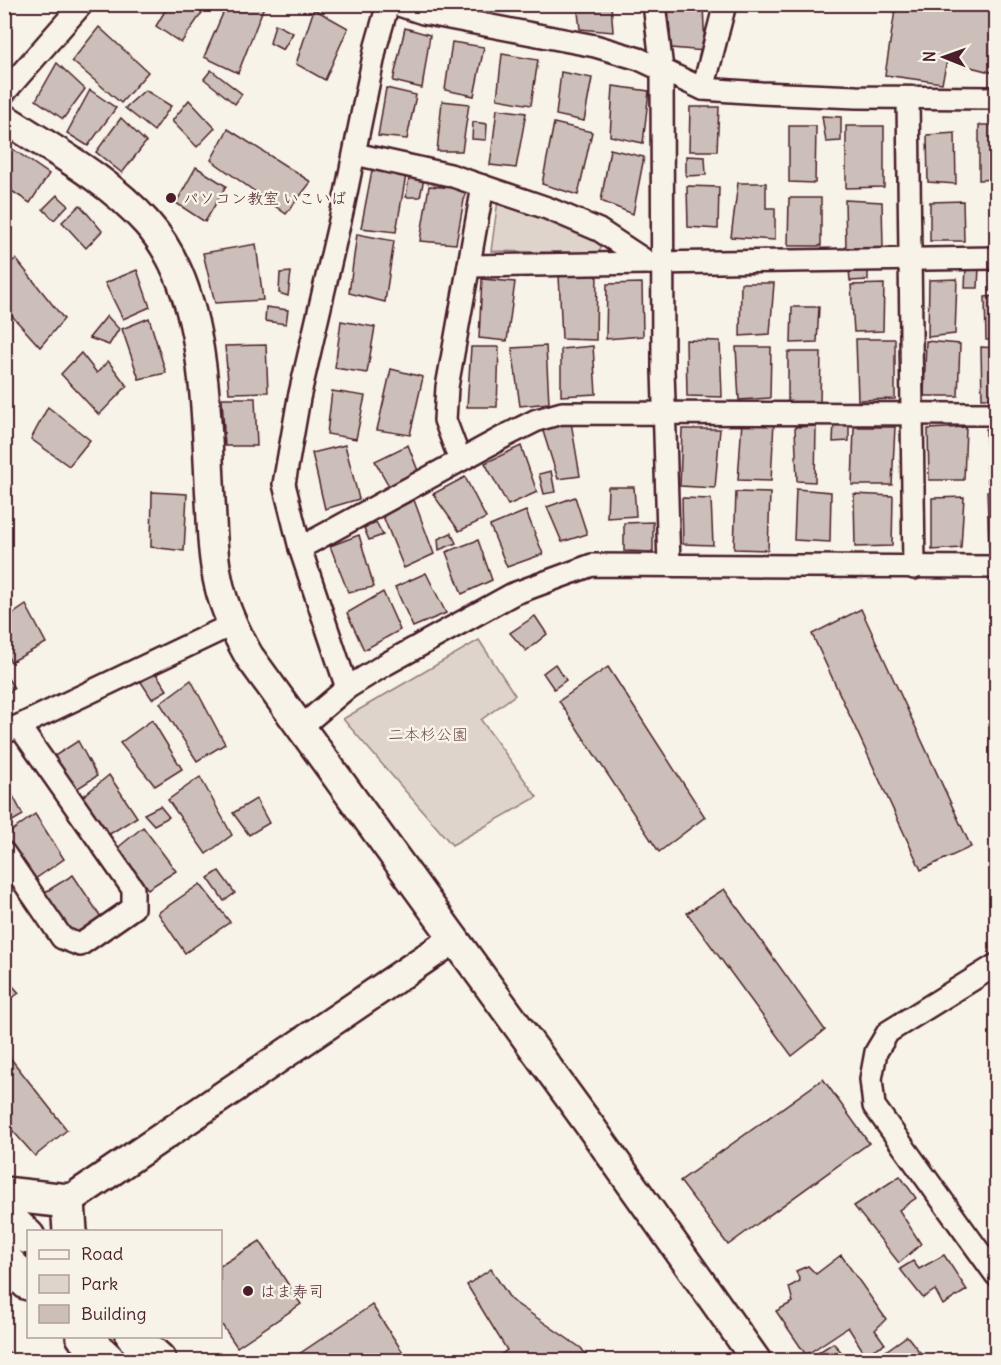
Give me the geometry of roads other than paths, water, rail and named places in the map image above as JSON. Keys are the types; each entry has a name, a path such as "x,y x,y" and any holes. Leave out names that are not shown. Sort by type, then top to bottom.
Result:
{"highway":[{"path":"4,1194 69,1216"},
{"path":"4,1214 27,1236"},
{"path":"4,1259 27,1282"},
{"path":"85,1338 108,1360"},
{"path":"135,1338 159,1360"}],"street":[{"path":"4,93 82,4"},
{"path":"347,688 300,548 284,483 299,398 355,154 376,46 388,4"},
{"path":"396,4 423,13 479,14 595,46 639,59 702,89 908,98 996,98"},
{"path":"654,4 662,69 656,262 669,565"},
{"path":"702,89 725,4"},
{"path":"908,98 914,568"},
{"path":"4,118 114,191 147,223 170,252 190,306 203,383 213,548 219,584 231,625 249,656 600,1139 756,1360"},
{"path":"355,154 450,175 547,208 599,230 656,262"},
{"path":"460,460 445,420 447,387 483,186"},
{"path":"469,266 996,258"},
{"path":"300,548 537,420 562,413 996,414"},
{"path":"301,726 347,688 386,664 513,594 592,565 996,567"},
{"path":"4,853 62,938 80,945 133,908 133,889 12,730 231,625"},
{"path":"69,1216 454,939"},
{"path":"996,965 888,1032 876,1052 871,1079 874,1106 996,1275"}],"place":[{"name":"パソコン教室 いこいば","path":"171,198"},
{"name":"はま寿司","path":"248,1291"}],"park label":[{"name":"二本杉公園","path":"428,734"}]}
